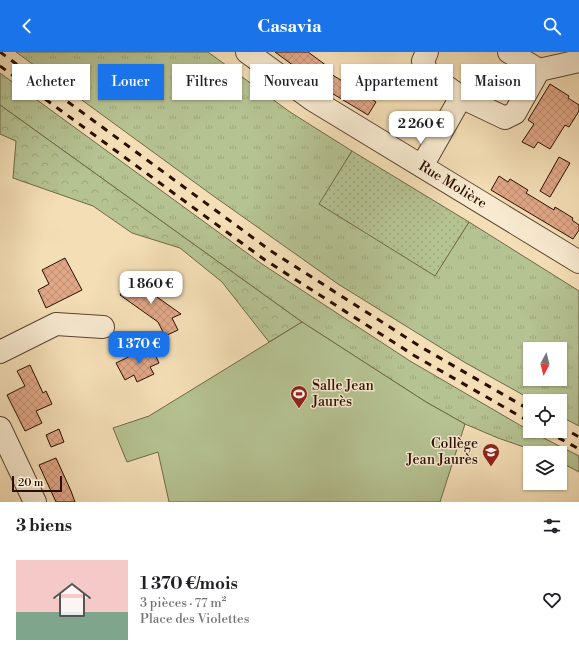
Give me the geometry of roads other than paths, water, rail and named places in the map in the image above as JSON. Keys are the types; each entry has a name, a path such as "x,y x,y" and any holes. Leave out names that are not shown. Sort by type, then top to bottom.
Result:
{"street":[{"name":"Rue Molière","path":"247,52 313,100 579,262"},
{"path":"422,166 461,96 427,73 423,61 427,52"},
{"path":"510,52 539,70 579,61"},
{"path":"535,77 539,70"},
{"path":"469,100 505,118 515,113 522,100"},
{"path":"0,352 56,324 103,327"},
{"path":"0,428 35,502"}],"railway":[{"path":"0,52 271,251 421,347 523,406"},
{"path":"0,66 265,260 415,356 523,418"},
{"path":"567,430 579,437"},
{"path":"559,438 579,449"}],"place":[{"name":"Salle Jean Jaurès","path":"299,409"},
{"name":"Collège Jean Jaurès","path":"491,467"}]}
